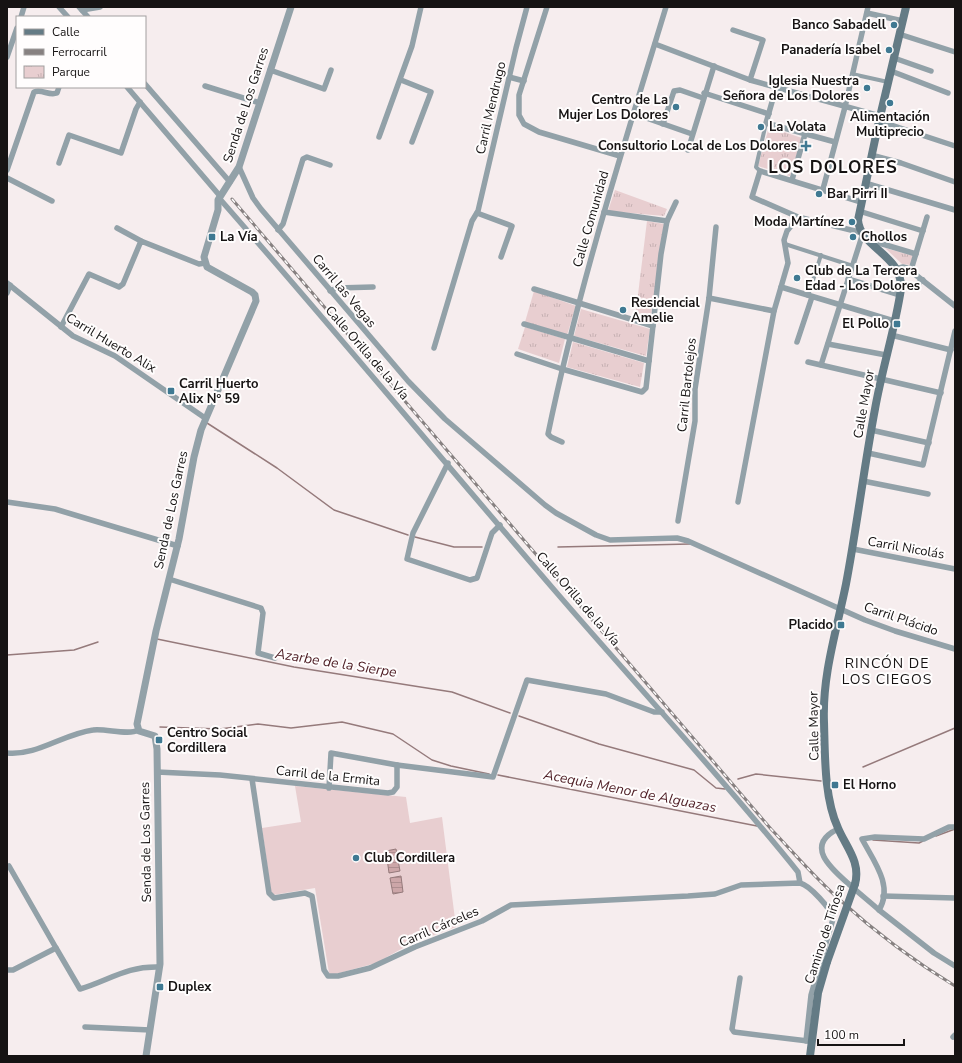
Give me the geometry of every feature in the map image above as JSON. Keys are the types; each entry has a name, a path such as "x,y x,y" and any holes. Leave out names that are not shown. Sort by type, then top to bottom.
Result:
{"main road":[{"path":"866,236 859,224 859,212 906,7"},
{"name":"Calle Mayor","path":"837,826 832,810 828,781 824,704 827,675 852,549 871,430 901,285 896,269 866,236"},
{"name":"Camino de Tiñosa","path":"810,1056 809,1041 818,993 827,962 855,884 857,872 856,863 837,826"}],"street":[{"path":"59,7 67,16"},
{"path":"80,9 100,7"},
{"name":"Senda de Los Garres","path":"146,1056 159,968 157,772 156,737 152,734 138,730 137,721 169,578 178,546 194,457 205,418 256,298 252,292 214,272 205,263 204,257 218,210 220,197 239,167 291,7"},
{"path":"379,137 401,80 422,7"},
{"name":"Carril Mendrugo","path":"434,348 472,221 477,213 527,7"},
{"path":"547,7 524,81 518,107 519,115 524,124 539,132 620,156"},
{"name":"Calle Comunidad","path":"562,442 550,437 548,434 562,369 632,113 666,7"},
{"path":"823,189 868,10 903,21"},
{"path":"733,30 763,40 750,80"},
{"path":"7,57 16,31"},
{"path":"900,34 955,52"},
{"path":"655,44 750,80 845,106 955,146"},
{"path":"894,58 931,71"},
{"path":"688,150 714,66"},
{"path":"270,70 324,89 331,70"},
{"path":"891,71 948,93"},
{"path":"852,74 888,82"},
{"path":"509,77 524,81"},
{"path":"401,80 431,92 412,142"},
{"path":"146,85 230,182"},
{"path":"205,86 260,103"},
{"path":"7,170 34,92 38,90 53,95 57,93 59,88"},
{"name":"Calle Orilla de la Vía","path":"129,88 556,592 769,836 798,872 800,883 806,885 829,909 833,919 811,995 809,1041"},
{"path":"776,88 756,167 760,171 823,189 861,202"},
{"path":"663,124 674,91 680,90 769,114"},
{"path":"58,163 69,135 121,153 136,108 140,102"},
{"path":"632,113 692,134"},
{"path":"766,123 835,142"},
{"path":"792,180 805,134"},
{"path":"871,155 901,163 955,182"},
{"path":"278,230 283,224 303,159 307,157 330,165"},
{"name":"Carril las Vegas","path":"239,167 253,198 278,230 397,369 445,418 545,505 556,513 610,540 677,538 688,541 841,607"},
{"path":"760,171 752,197 798,217 866,236 916,254"},
{"path":"7,178 52,201"},
{"path":"865,183 955,210"},
{"path":"518,354 562,369 642,392 646,388 662,254 668,221 676,202"},
{"path":"604,212 668,221"},
{"path":"859,212 923,231"},
{"path":"477,213 512,226 501,257"},
{"path":"738,502 774,311 788,263 785,244 787,231 798,217"},
{"path":"911,270 927,217"},
{"name":"Carril Bartolejos","path":"678,521 695,421 695,389 709,298 716,227"},
{"path":"117,228 141,241 199,264 205,263"},
{"path":"821,365 848,279 866,236"},
{"path":"61,327 89,274 119,287 122,284 141,241"},
{"path":"785,244 853,266"},
{"path":"797,342 821,256"},
{"path":"896,269 903,267 911,270 955,306"},
{"path":"848,279 900,295"},
{"path":"901,285 913,287 923,280"},
{"path":"7,293 8,284"},
{"name":"Carril Huerto Alix","path":"8,284 77,338 115,356 205,418"},
{"path":"330,292 337,288 373,287"},
{"path":"781,287 894,321"},
{"path":"534,289 653,326"},
{"path":"709,298 774,311"},
{"path":"524,324 649,361"},
{"path":"868,453 923,465 955,332"},
{"path":"891,335 951,350"},
{"path":"828,344 886,355"},
{"path":"808,362 941,393"},
{"path":"871,430 929,443"},
{"path":"448,463 413,533 407,560 470,580 477,578 492,534 500,525"},
{"path":"863,481 928,494"},
{"path":"7,502 55,509 178,546"},
{"name":"Carril Nicolás","path":"852,549 955,569"},
{"path":"169,578 261,608 263,613 258,653 275,658"},
{"name":"Carril Plácido","path":"841,607 865,620 895,631 955,648"},
{"name":"Carril de la Ermita","path":"157,772 220,775 329,788 388,793 393,792 397,787 397,765 493,777 527,680 606,694 654,712 662,712"},
{"path":"7,753 30,751 91,730 133,732 138,730"},
{"path":"329,788 330,754 397,765"},
{"name":"Carril Cárceles","path":"252,779 269,893 274,898 305,893 312,896 324,970 326,974 332,977 370,968 415,947 482,921 512,905 716,894 741,885 800,883"},
{"path":"837,826 824,842 822,852 825,860 834,870 879,910 934,953 955,966"},
{"path":"879,910 883,896 879,871 862,840 875,836 924,839 949,827 955,827"},
{"path":"9,866 80,989 97,984 126,971 138,968 159,968"},
{"path":"883,896 955,898"},
{"path":"7,970 13,970 56,948"},
{"path":"740,978 732,1029 734,1032 809,1041"},
{"path":"85,1027 150,1030"}],"green space":[{"path":"769,127 802,138 790,176 758,166"},
{"path":"615,190 667,209 664,216 608,211"},
{"path":"647,221 664,224 650,323 635,319"},
{"path":"885,248 914,256 911,265 902,264"},
{"path":"534,291 576,306 567,335 525,322"},
{"path":"581,309 650,329 646,356 574,336"},
{"path":"525,327 565,339 559,363 518,349"},
{"path":"573,342 644,363 640,387 567,367"},
{"name":"Club Cordillera","path":"295,786 406,797 410,823 442,817 456,927 412,943 376,963 332,975 329,973 315,888 273,895 271,891 262,828 301,822"}],"shaded area":[{"path":"396,849 400,871 389,873 386,851"},
{"path":"401,876 403,892 393,894 390,878"}],"waterway":[{"path":"207,423 277,468 334,510 408,535"},
{"path":"415,537 454,547 482,547"},
{"path":"558,547 690,544"},
{"name":"Azarbe de la Sierpe","path":"157,639 294,667 452,692 510,713"},
{"name":"Azarbe de la Sierpe","path":"7,655 74,650 98,642"},
{"name":"Azarbe de la Sierpe","path":"519,716 599,744 694,770 716,788 725,789"},
{"name":"Acequia Menor de Alguazas","path":"160,727 220,729 258,724 291,728 342,722 393,734 432,760 451,766 489,774"},
{"name":"Azarbe de la Sierpe","path":"863,767 955,728"},
{"name":"Azarbe de la Sierpe","path":"738,779 756,774 821,781"},
{"name":"Acequia Menor de Alguazas","path":"498,775 757,826"},
{"name":"Acequia Menor de Alguazas","path":"936,836 955,829"},
{"name":"Acequia Menor de Alguazas","path":"873,840 919,843 923,841"}],"railway":[{"path":"232,199 771,829 822,883 853,912 895,946 955,986"}],"place":[{"name":"Banco Sabadell","path":"894,25"},
{"name":"Panadería Isabel","path":"889,50"},
{"name":"Iglesia Nuestra Señora de Los Dolores","path":"867,88"},
{"name":"Alimentación Multiprecio","path":"890,103"},
{"name":"Centro de La Mujer Los Dolores","path":"676,107"},
{"name":"La Volata","path":"761,127"},
{"name":"Consultorio Local de Los Dolores","path":"806,146"},
{"name":"Bar Pirri II","path":"819,194"},
{"name":"Moda Martínez","path":"852,222"},
{"name":"La Vía","path":"212,237"},
{"name":"Chollos","path":"853,237"},
{"name":"Club de La Tercera Edad - Los Dolores","path":"797,278"},
{"name":"Residencial Amelie","path":"623,310"},
{"name":"El Pollo","path":"897,324"},
{"name":"Carril Huerto Alix Nº 59","path":"171,391"},
{"name":"Placido","path":"841,625"},
{"name":"Centro Social Cordillera","path":"159,740"},
{"name":"El Horno","path":"835,785"},
{"name":"Club Cordillera","path":"356,858"},
{"name":"Duplex","path":"160,987"}],"district":[{"name":"LOS DOLORES","path":"833,167"},
{"name":"RINCÓN DE LOS CIEGOS","path":"887,672"}]}
